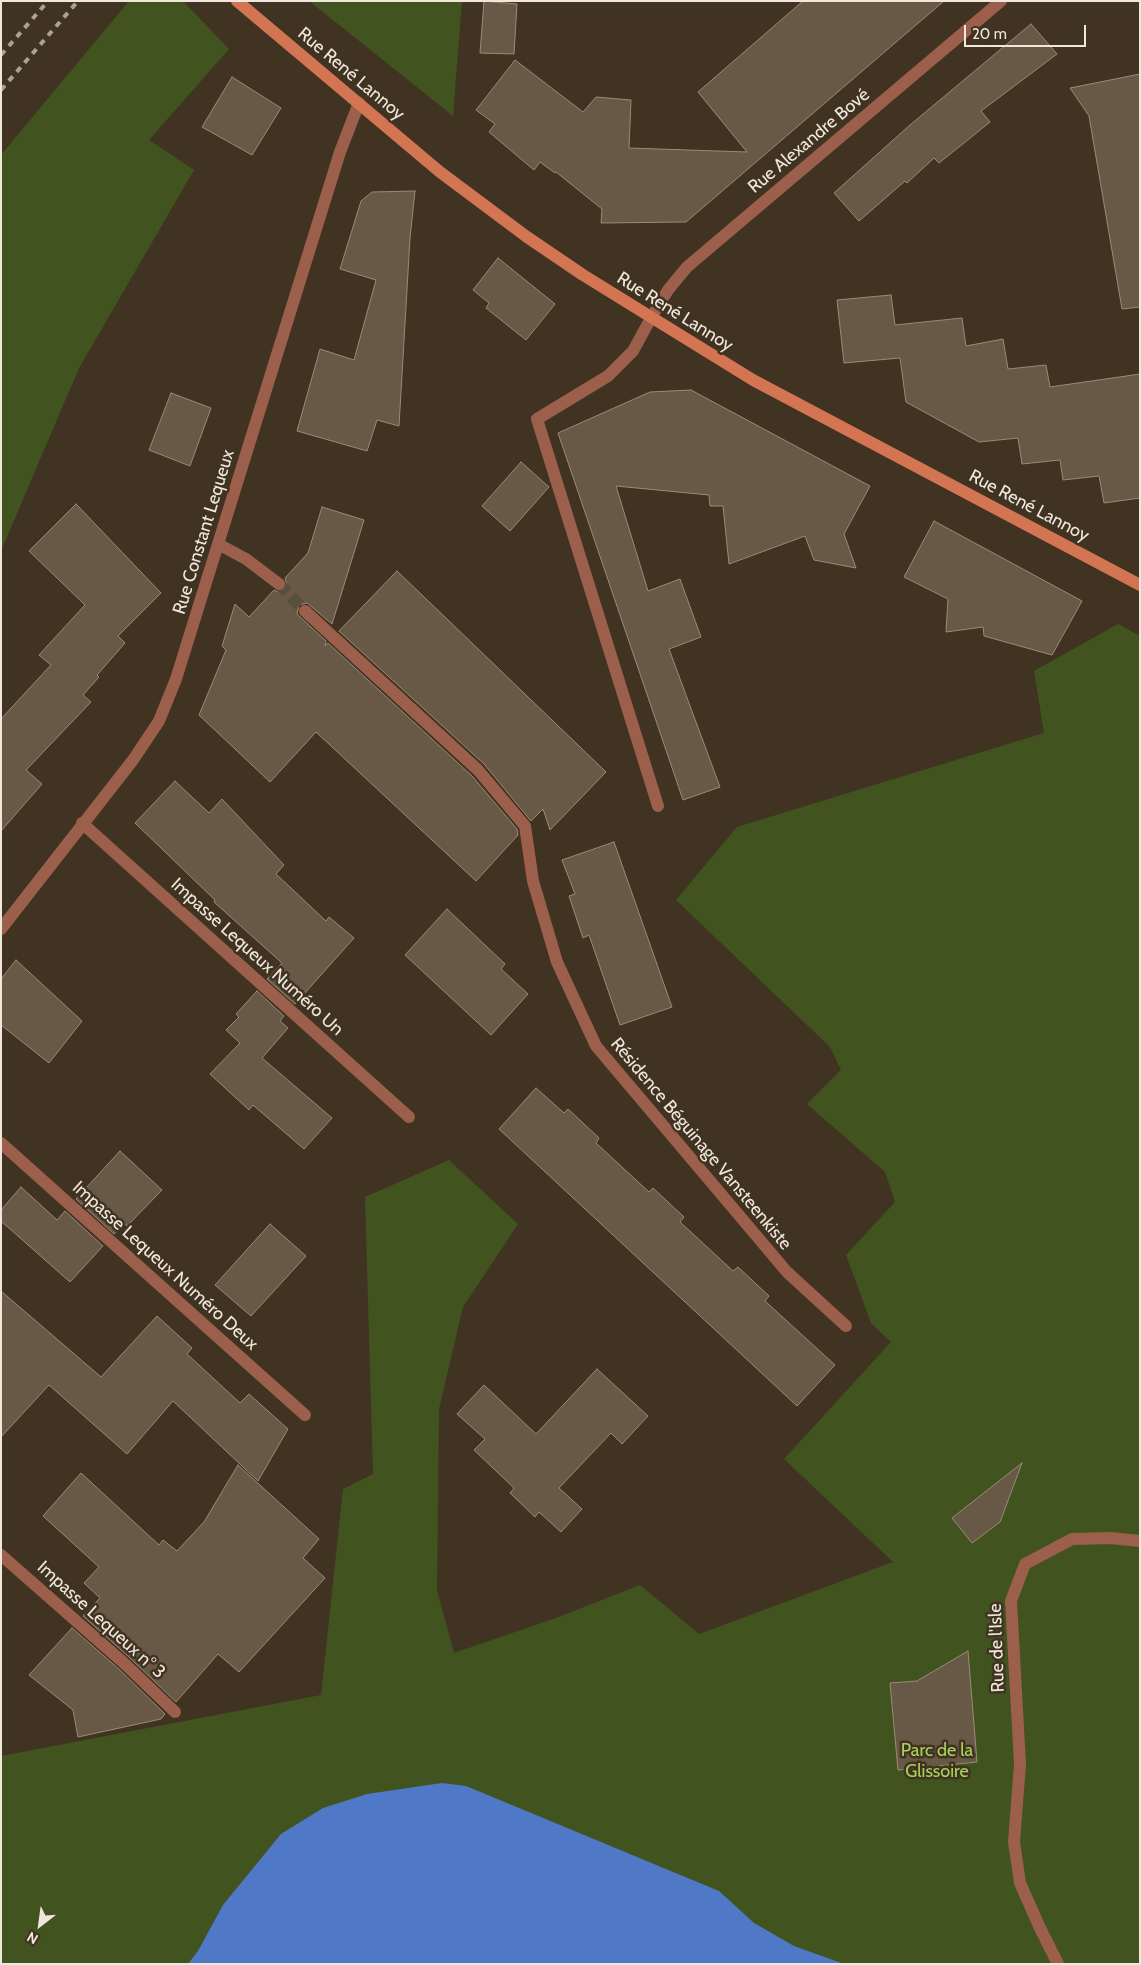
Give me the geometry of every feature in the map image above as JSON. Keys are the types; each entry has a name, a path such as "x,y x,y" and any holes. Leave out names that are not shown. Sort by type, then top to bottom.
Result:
{"street":[{"name":"Rue René Lannoy","path":"237,1 440,172 527,237 651,318 753,380 1140,585"},
{"name":"Rue Alexandre Bové","path":"658,806 537,419 608,376 633,351 668,290 687,267 1001,1"},
{"name":"Rue Constant Lequeux","path":"1,929 133,760 159,722 176,679 340,152 359,103"},
{"path":"218,544 246,559 279,584"},
{"name":"Résidence Béguinage Vansteenkiste","path":"305,611 478,770 526,826 534,882 557,962 596,1046 787,1272 846,1326"},
{"name":"Impasse Lequeux Numéro Un","path":"82,824 409,1117"},
{"name":"Impasse Lequeux Numéro Deux","path":"1,1143 305,1415"},
{"name":"Rue de l'Isle","path":"1058,1964 1020,1883 1014,1842 1020,1764 1011,1601 1025,1564 1072,1539 1110,1538 1140,1541"},
{"name":"Impasse Lequeux n° 3","path":"1,1555 125,1664 175,1712"}],"green space":[{"path":"129,1 183,1 229,49 149,140 194,170 79,368 1,551 1,155"},
{"path":"309,1 462,1 453,116 348,32"},
{"name":"Parc de la Glissoire","path":"1118,624 1140,636 1140,1964 1,1964 1,1756 321,1695 343,1489 373,1474 365,1197 449,1160 518,1224 463,1307 439,1409 437,1590 454,1653 556,1618 640,1585 699,1634 893,1562 784,1459 891,1342 871,1323 846,1255 895,1202 885,1172 807,1104 841,1070 830,1047 676,900 737,827 1044,733 1034,671"}],"water":[{"path":"442,1783 466,1786 719,1891 754,1923 794,1946 844,1964 188,1964 198,1951 223,1905 281,1834 323,1808 367,1794"}],"building":[{"path":"484,1 517,4 514,54 480,53"},
{"path":"803,1 944,1 686,222 601,223 602,209 556,172 540,162 534,170 489,132 495,124 476,110 515,60 583,112 596,97 631,100 629,148 747,152 698,92"},
{"path":"1031,24 1057,54 981,111 990,122 939,163 934,158 907,183 905,181 859,221 834,193 910,125"},
{"path":"1140,74 1140,307 1122,309 1089,116 1070,88"},
{"path":"232,77 281,108 252,155 202,127"},
{"path":"415,191 410,238 399,426 377,420 367,451 297,431 320,349 354,360 376,280 340,269 361,201 372,192"},
{"path":"498,258 555,304 526,340 486,308 489,303 473,290"},
{"path":"891,295 895,325 962,318 966,346 1003,339 1008,369 1046,365 1050,387 1140,374 1140,498 1104,503 1099,476 1063,480 1060,460 1022,464 1018,438 979,442 906,402 900,358 844,363 837,300"},
{"path":"691,390 870,486 844,534 856,568 814,560 805,536 729,564 723,506 710,506 709,495 616,486 648,591 680,579 701,637 669,649 720,787 683,800 558,433 650,392"},
{"path":"171,393 211,408 190,466 149,450"},
{"path":"521,462 549,487 510,531 482,506"},
{"path":"76,504 161,593 118,636 125,643 97,675 99,677 83,695 91,702 26,770 42,784 1,831 1,719 51,665 39,655 85,605 29,551"},
{"path":"322,507 364,520 332,624 307,603 299,605 297,614 326,641 325,646 328,643 472,776 517,829 518,835 476,881 316,732 270,782 199,715 226,650 222,646 235,604 249,617 274,590 278,592 285,589 287,585 285,578 308,553"},
{"path":"934,521 1082,601 1052,655 984,636 983,627 946,632 948,599 904,577"},
{"path":"397,571 606,772 550,830 543,809 531,821 484,764 339,631"},
{"path":"175,781 209,813 222,799 284,865 276,874 326,921 329,917 354,938 295,1004 267,979 282,963 214,902 215,900 135,823"},
{"path":"614,842 672,1007 620,1025 589,935 583,938 569,896 575,894 562,860"},
{"path":"447,909 505,964 501,969 528,994 491,1035 405,955"},
{"path":"16,960 82,1021 49,1063 1,1025 1,979"},
{"path":"257,991 284,1016 280,1021 288,1028 262,1058 332,1118 304,1149 253,1105 249,1110 210,1074 240,1043 226,1030 239,1017 236,1014"},
{"path":"536,1088 564,1113 568,1109 599,1138 596,1143 649,1192 653,1188 684,1217 680,1222 733,1271 738,1267 769,1296 765,1301 835,1365 797,1406 499,1129"},
{"path":"120,1151 162,1190 127,1226 124,1223 114,1234 76,1199"},
{"path":"21,1187 57,1220 65,1211 103,1246 70,1282 1,1221 1,1210"},
{"path":"270,1224 306,1256 251,1316 215,1285"},
{"path":"1,1291 101,1377 157,1316 192,1348 187,1354 240,1403 249,1394 288,1429 258,1481 173,1401 127,1454 49,1385 1,1437"},
{"path":"597,1369 648,1416 622,1444 611,1433 559,1488 582,1509 561,1532 539,1512 535,1517 510,1493 514,1488 474,1450 485,1439 457,1414 484,1385 536,1434"},
{"path":"1022,1463 1000,1522 972,1543 952,1518"},
{"path":"238,1465 319,1539 303,1558 325,1578 239,1672 218,1654 176,1702 83,1616 100,1598 84,1583 99,1567 43,1516 81,1473 159,1545 163,1540 177,1551 204,1522"},
{"path":"72,1628 120,1670 165,1714 161,1719 78,1737 73,1710 29,1675"},
{"path":"968,1651 977,1762 898,1770 890,1683 917,1681"}],"tunnel":[{"path":"279,584 305,611"}],"railway":[{"path":"1,55 48,1"},
{"path":"1,90 78,1"}]}
